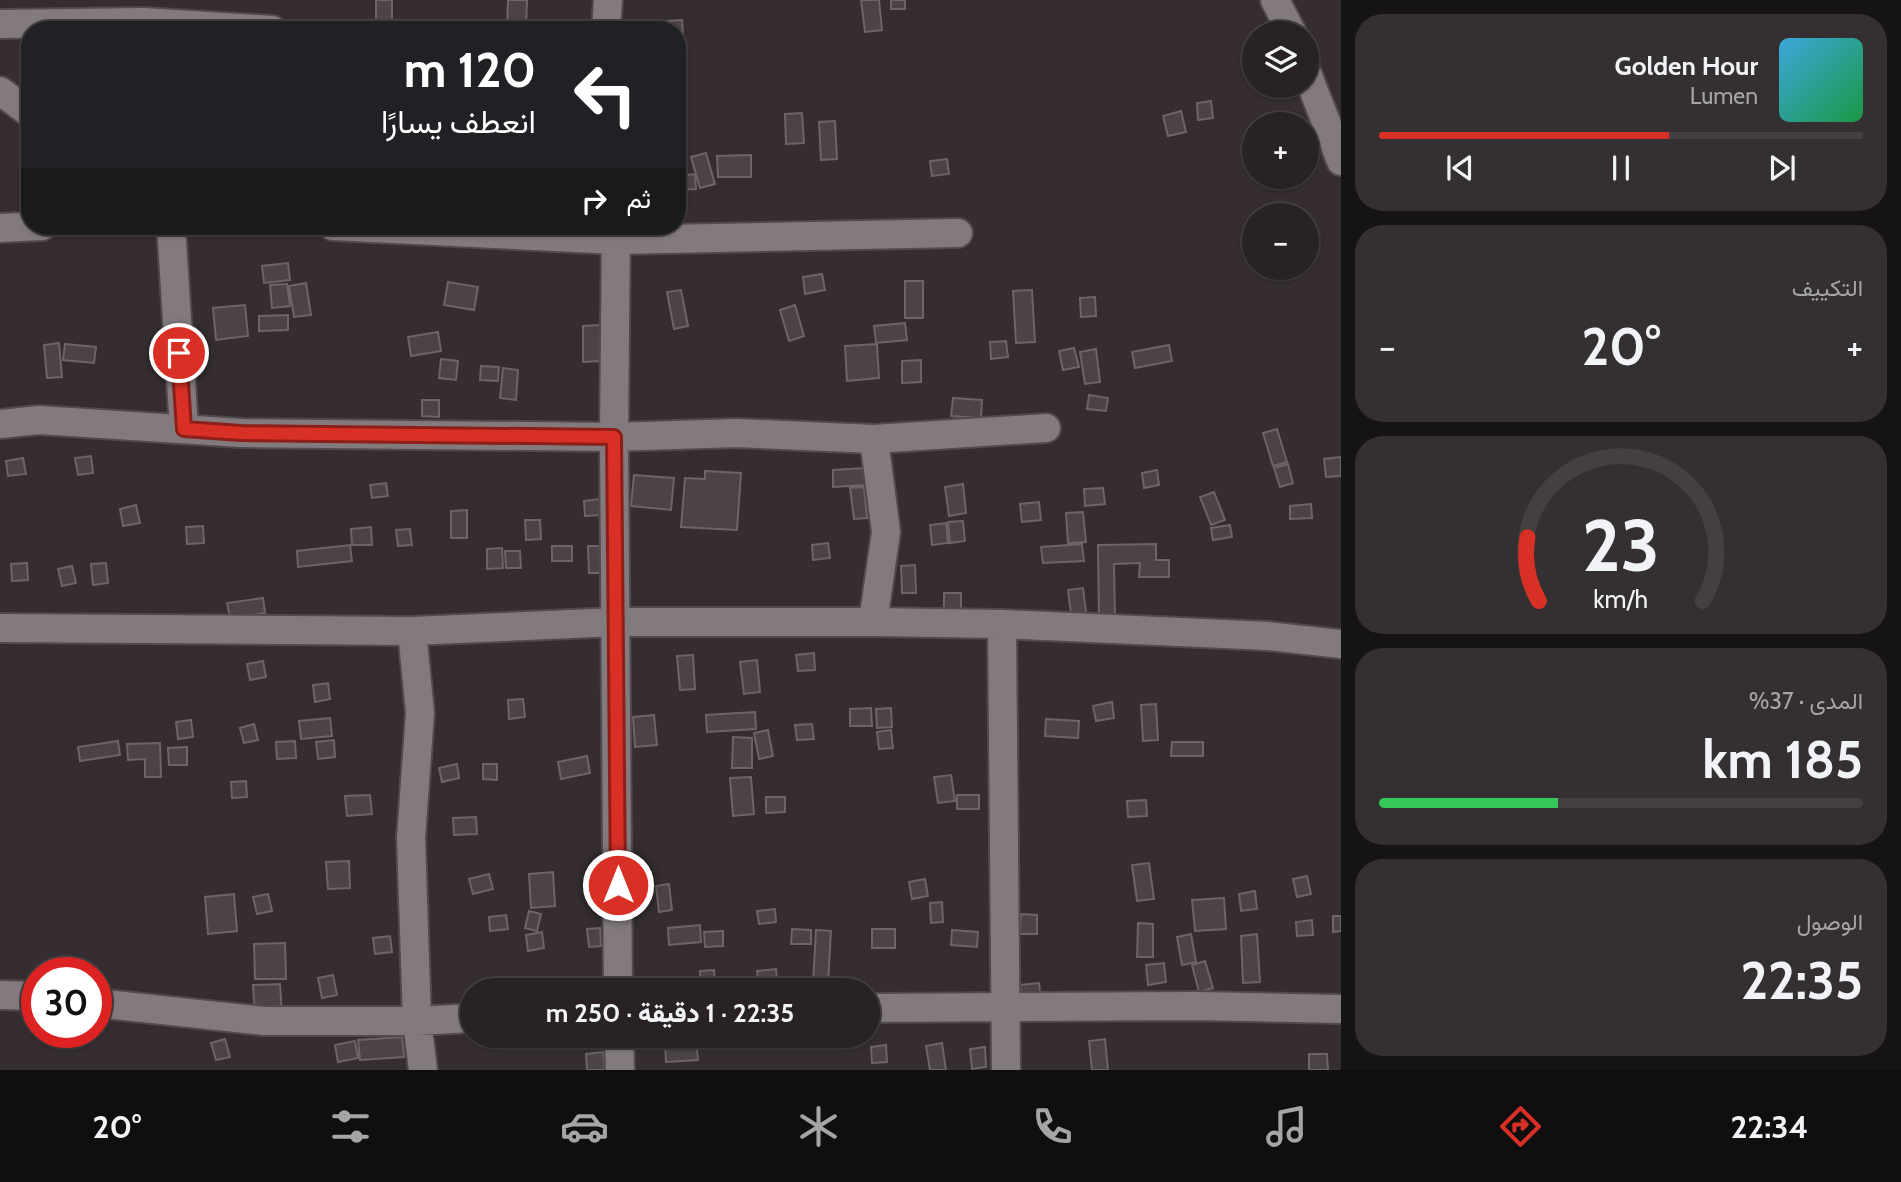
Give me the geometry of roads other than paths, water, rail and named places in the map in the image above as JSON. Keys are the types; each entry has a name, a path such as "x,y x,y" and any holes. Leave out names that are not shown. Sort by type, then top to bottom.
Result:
{"street":[{"path":"607,21 608,0"},
{"path":"1275,0 1286,21"},
{"path":"33,21 145,11 212,21"},
{"path":"0,24 21,22"},
{"path":"0,91 21,106"},
{"path":"1317,98 1341,161"},
{"path":"0,228 21,227"},
{"path":"686,233 958,233"},
{"path":"172,235 184,429"},
{"path":"617,235 614,437 618,978"},
{"path":"0,424 39,420 241,433 614,437 736,433 874,439 1045,428"},
{"path":"873,622 886,531 874,439"},
{"path":"0,628 412,631 616,622 873,622 1002,624 1268,636 1341,644"},
{"path":"1002,624 1006,1070"},
{"path":"412,631 420,713 411,838 417,1021 423,1070"},
{"path":"0,995 21,996"},
{"path":"112,1005 264,1021 417,1021 460,1018"},
{"path":"880,1008 1197,1006 1341,1009"},
{"path":"619,1048 620,1070"}]}
